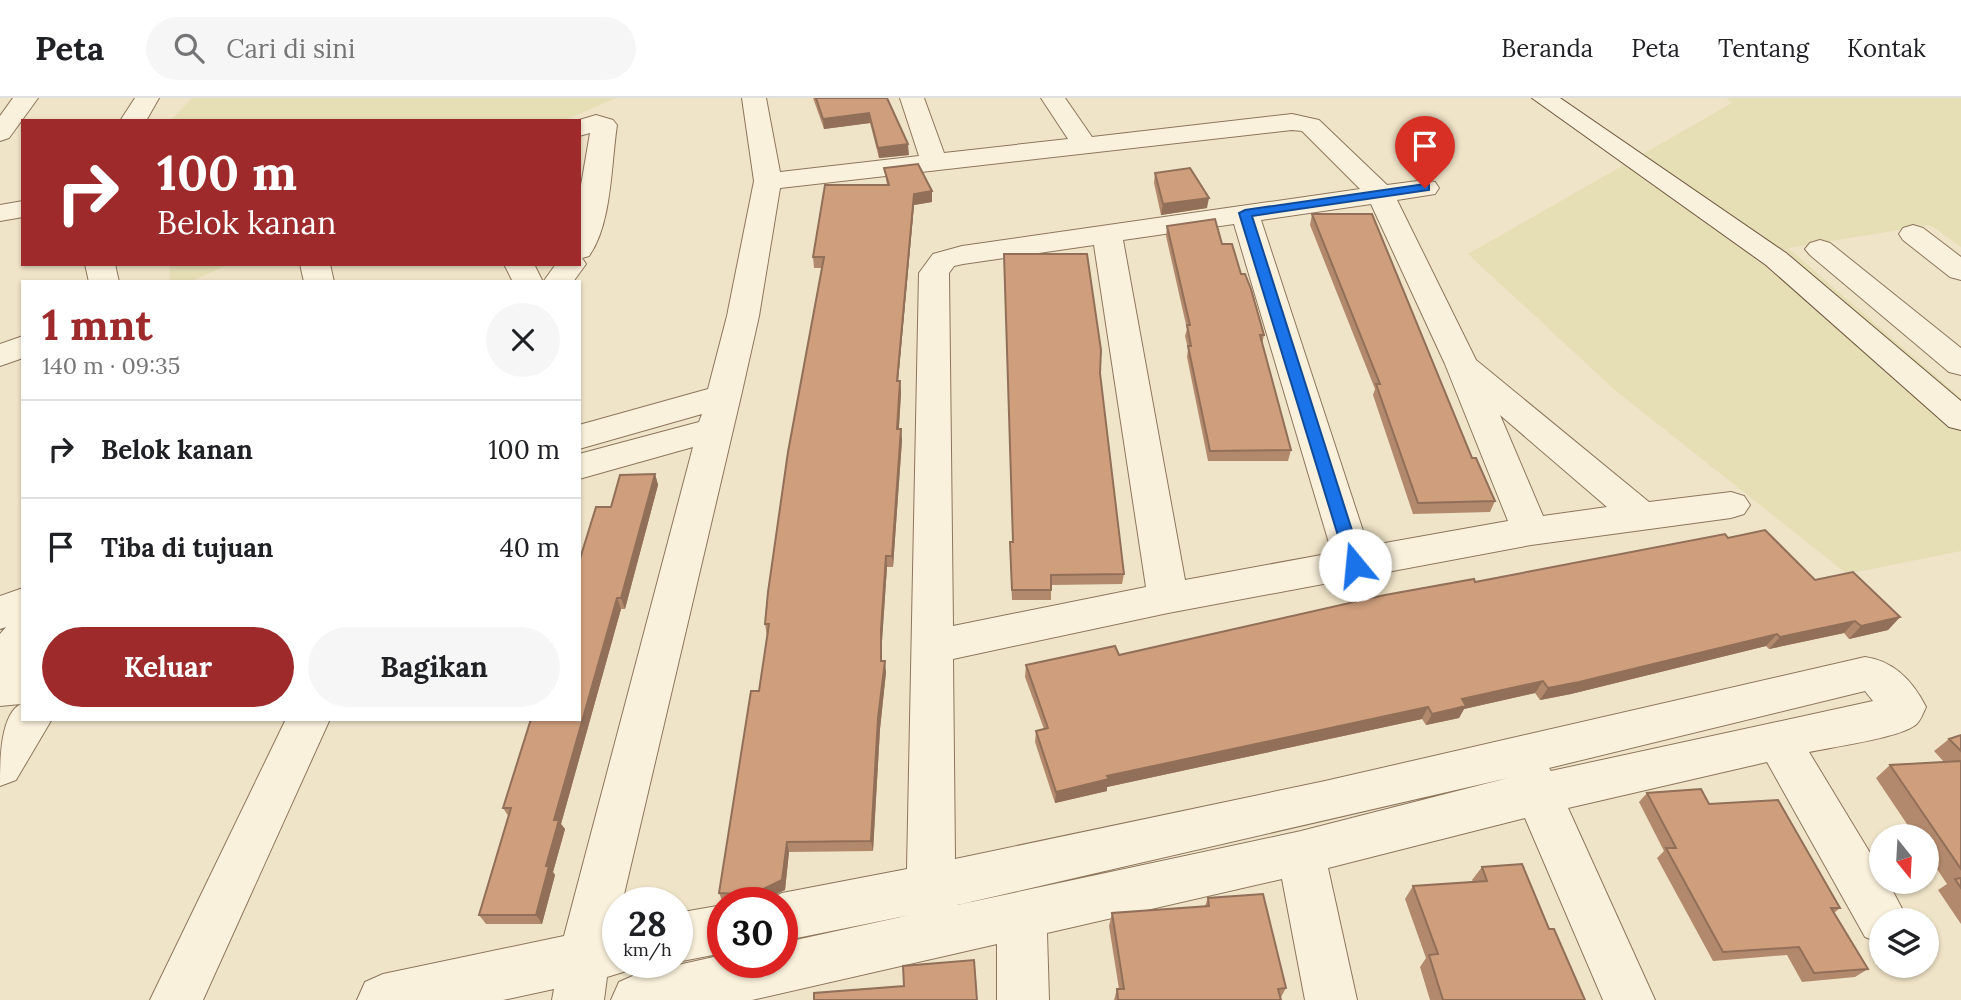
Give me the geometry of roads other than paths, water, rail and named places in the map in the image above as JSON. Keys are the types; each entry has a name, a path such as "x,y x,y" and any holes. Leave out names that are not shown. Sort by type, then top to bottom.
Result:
{"street":[{"path":"0,133 26,98"},
{"path":"134,119 147,98"},
{"path":"383,1000 593,969 743,316 768,181 754,98"},
{"path":"912,98 934,162"},
{"path":"1054,98 1085,145"},
{"path":"1544,98 1776,259 1961,419"},
{"path":"581,127 596,123 604,125 588,231 581,246"},
{"path":"768,181 1085,145 1302,123 1310,125 1381,195 1461,364 1531,531"},
{"path":"934,910 931,647 934,273 943,260 962,255 1425,188"},
{"path":"0,213 21,209"},
{"path":"1245,213 1355,565"},
{"path":"1107,234 1168,598"},
{"path":"1913,234 1961,271"},
{"path":"1820,249 1961,365"},
{"path":"0,356 21,347"},
{"path":"1461,364 1642,517"},
{"path":"581,437 720,412"},
{"path":"581,466 720,412"},
{"path":"931,647 1168,598 1531,531 1731,505"},
{"path":"0,613 21,604"},
{"path":"0,621 21,620"},
{"path":"0,664 21,638"},
{"path":"638,1000 724,991 934,910 1530,775 1779,740 1900,713 1905,707 1877,676 1865,674 1530,775 1301,853 1022,915 934,910 798,916"},
{"path":"0,688 21,686"},
{"path":"0,766 29,721"},
{"path":"176,1000 307,721"},
{"path":"1779,740 1876,908"},
{"path":"1530,775 1629,1000"},
{"path":"1301,853 1331,1000"},
{"path":"1022,915 1023,1000"}]}
